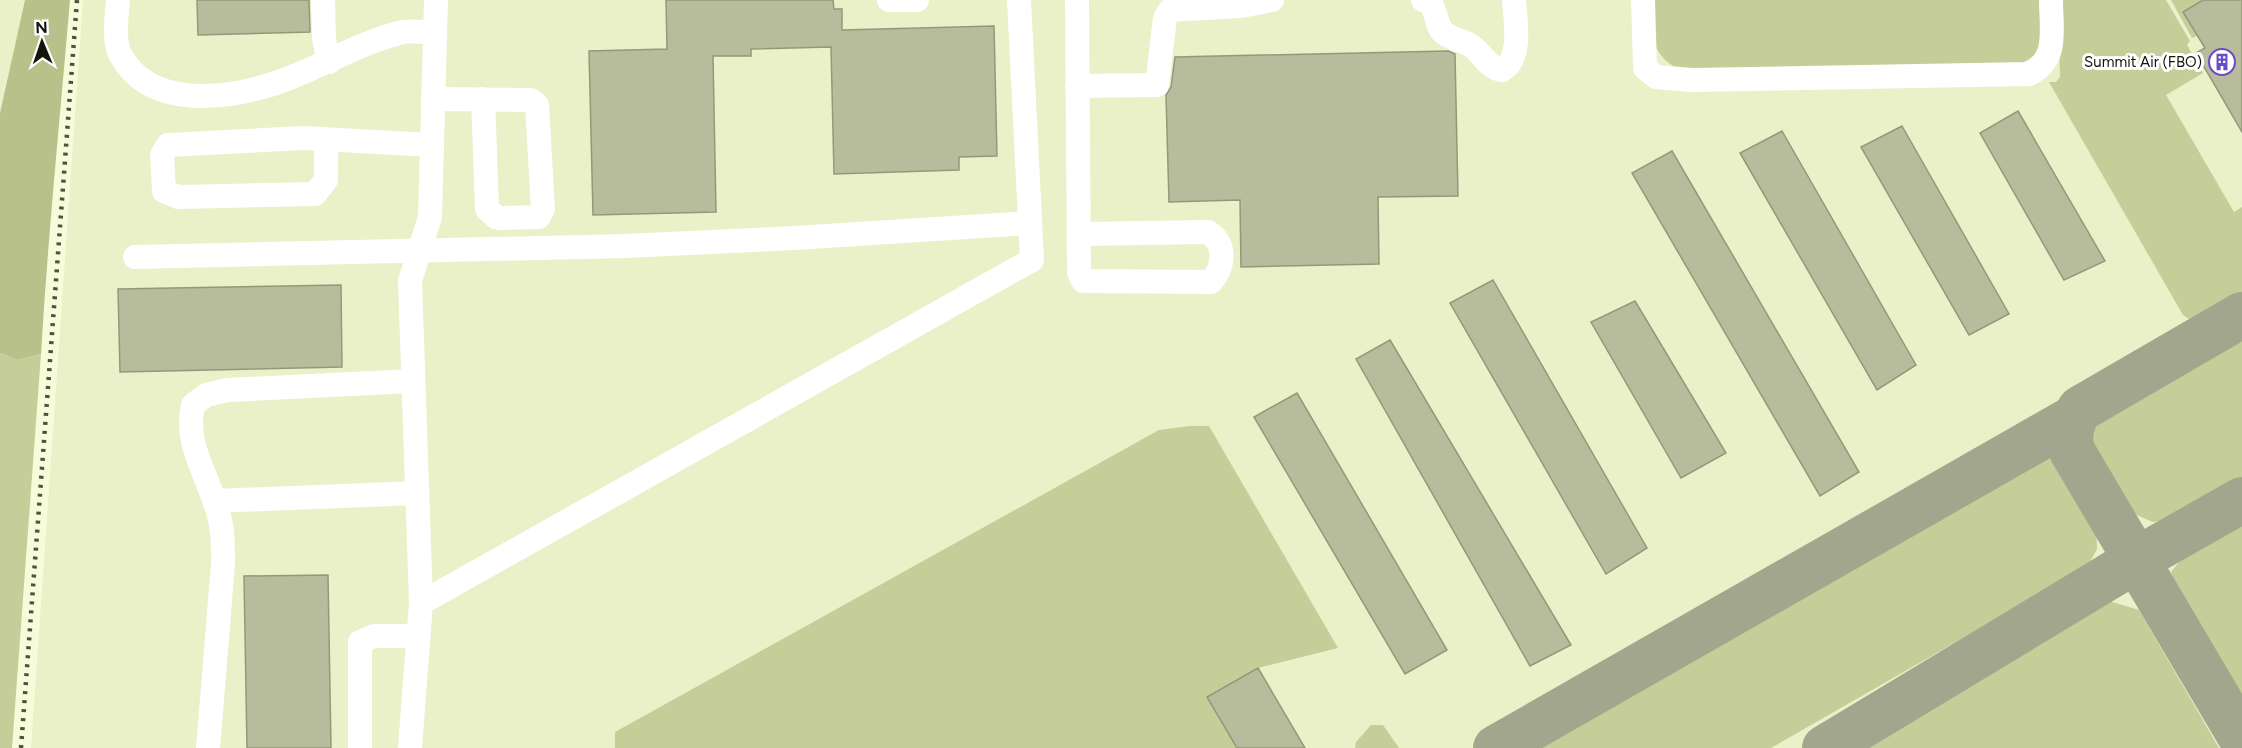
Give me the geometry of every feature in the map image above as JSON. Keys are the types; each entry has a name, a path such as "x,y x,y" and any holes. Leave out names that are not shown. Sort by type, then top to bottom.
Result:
{"street":[{"path":"118,0 116,34 119,53 131,70 151,87 175,95 241,92 275,83 377,40 402,32 435,33"},
{"path":"323,0 324,39 329,62"},
{"path":"410,748 421,603 410,281 430,217 436,0"},
{"path":"888,0 917,0"},
{"path":"421,603 1032,260 1019,0"},
{"path":"1077,0 1079,273 1083,281 1211,282 1219,272 1221,248 1218,238 1208,232 1079,234"},
{"path":"1077,86 1156,85 1165,18 1170,10 1241,6 1272,0"},
{"path":"1423,0 1429,0 1437,12 1438,23 1445,34 1469,44 1490,65 1502,70 1510,64 1516,44 1514,0"},
{"path":"1643,0 1645,68 1656,77 1692,80 2029,74 2045,64 2050,53 2051,0"},
{"path":"433,99 483,99 531,100 537,105 543,209 539,217 497,218 488,208 483,99"},
{"path":"326,140 326,180 315,194 178,198 164,191 162,155 168,145 303,138 432,145"},
{"path":"135,257 739,241 1030,223"},
{"path":"208,748 223,539 214,501 189,423 193,405 206,395 228,390 413,381"},
{"path":"214,501 417,494"},
{"path":"360,748 360,642 374,636 418,636"}],"shaded area":[{"path":"0,0 25,0 0,113"},
{"path":"25,0 70,0 41,354 18,360 0,353 0,113"},
{"path":"83,0 2242,0 2242,748 31,748"},
{"path":"1650,0 2045,0 2044,36 2039,51 2032,57 2008,68 1687,74 1665,60 1659,53 1651,25"},
{"path":"2058,0 2166,0 2190,41 2187,45 2203,73 2166,95 2234,212 2242,207 2242,301 2221,314 2198,321 2183,315 2049,82 2056,82 2060,77"},
{"path":"2171,0 2203,0 2183,12 2197,36 2192,38"},
{"path":"2242,327 2242,477 2169,519 2153,522 2132,513 2098,464 2087,441 2084,424 2092,413"},
{"path":"0,353 18,360 41,354 12,748 0,748"},
{"path":"1209,426 1338,648 1258,668 1207,697 1237,748 615,748 615,732 1159,430"},
{"path":"2045,447 2055,452 2096,524 2097,549 2087,567 1771,748 1513,748 2031,451"},
{"path":"2242,517 2242,710 2177,598 2171,572 2193,545"},
{"path":"2109,601 2139,610 2219,748 1848,748 2087,609"},
{"path":"1371,725 1383,725 1399,748 1355,748 1356,742"}],"building":[{"path":"197,0 309,0 310,32 198,35"},
{"path":"666,0 833,0 834,9 842,9 842,30 994,26 997,156 959,157 959,170 834,174 831,47 751,49 751,56 713,56 716,212 593,215 589,51 667,49"},
{"name":"Summit Air (FBO)","path":"2203,0 2242,0 2242,132 2196,53 2205,48 2183,12"},
{"path":"1448,51 1455,54 1458,196 1378,197 1379,264 1241,267 1240,200 1169,202 1166,95 1171,87 1175,57"},
{"path":"2018,111 2105,261 2064,280 1980,133"},
{"path":"1902,126 2009,314 1969,335 1861,147"},
{"path":"1782,131 1916,365 1877,390 1740,153"},
{"path":"1672,151 1859,472 1820,496 1632,173"},
{"path":"1493,280 1647,548 1606,574 1450,303"},
{"path":"341,285 342,367 120,372 118,289"},
{"path":"1635,301 1726,453 1681,478 1591,322"},
{"path":"1390,340 1571,645 1530,666 1356,359"},
{"path":"1297,393 1447,650 1405,674 1254,417"},
{"path":"328,575 331,748 247,748 244,576"},
{"path":"1258,668 1305,748 1237,748 1207,697"}],"taxiway":[{"path":"2242,315 2080,409 2074,419 2070,434 2072,451 2242,739"},
{"path":"1496,748 2074,418"},
{"path":"1825,748 2138,559 2242,500"}],"railway":[{"path":"21,748 77,0"}],"place":[{"name":"Summit Air (FBO)","path":"2222,62"}]}
